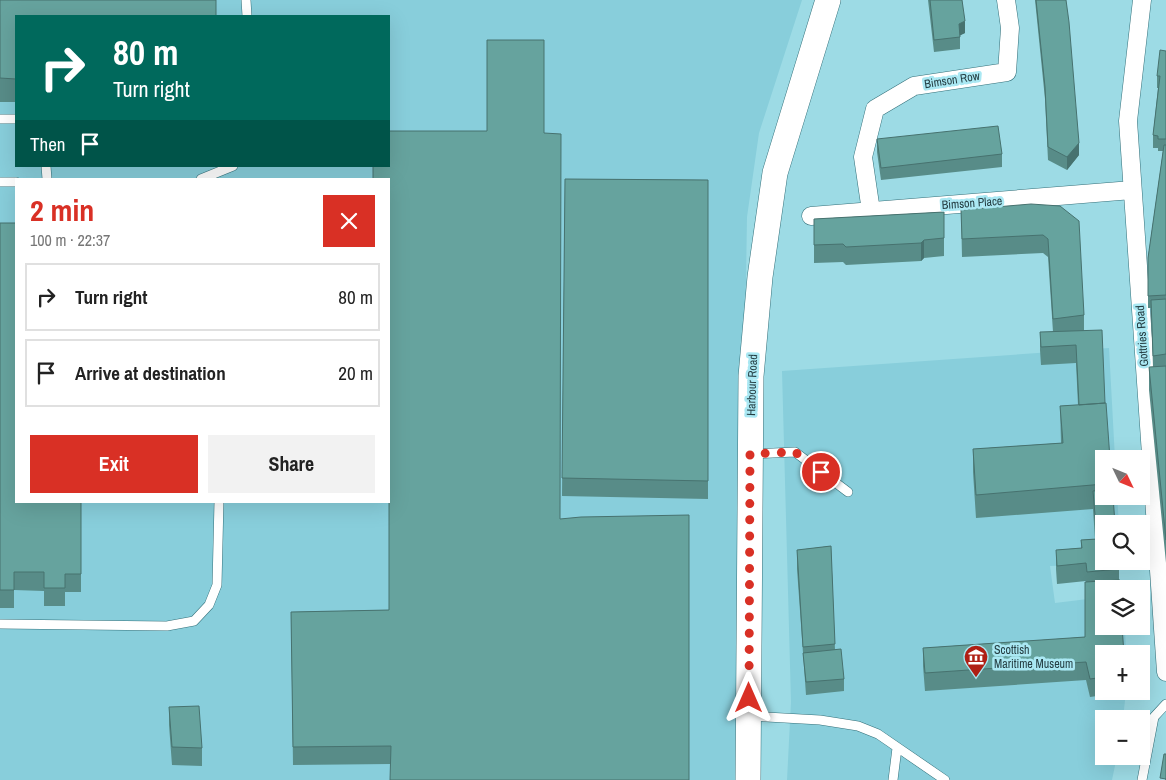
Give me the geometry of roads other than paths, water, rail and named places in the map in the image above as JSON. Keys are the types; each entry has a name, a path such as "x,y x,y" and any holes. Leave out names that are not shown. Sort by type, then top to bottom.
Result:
{"street":[{"name":"Harbour Road","path":"748,780 751,376 760,277 775,173 828,0"},
{"name":"Bimson Row","path":"871,211 863,157 875,109 914,86 1007,72 1010,28 1006,0"},
{"name":"Gottries Road","path":"1142,0 1128,121 1132,190 1149,381 1166,672"},
{"name":"Bimson Place","path":"811,216 1132,190"}],"lane":[{"path":"246,0 247,15"},
{"path":"0,119 15,119"},
{"path":"203,178 231,167"},
{"path":"0,182 15,182"},
{"path":"750,454 795,452 848,492"},
{"path":"0,624 167,626 194,622 209,605 217,585 219,503"},
{"path":"1142,780 1154,717 1166,704"},
{"path":"749,716 820,720 858,726 878,734 945,780"},
{"path":"893,780 897,748"}],"place":[{"name":"Scottish Maritime Museum","path":"976,678"}]}
